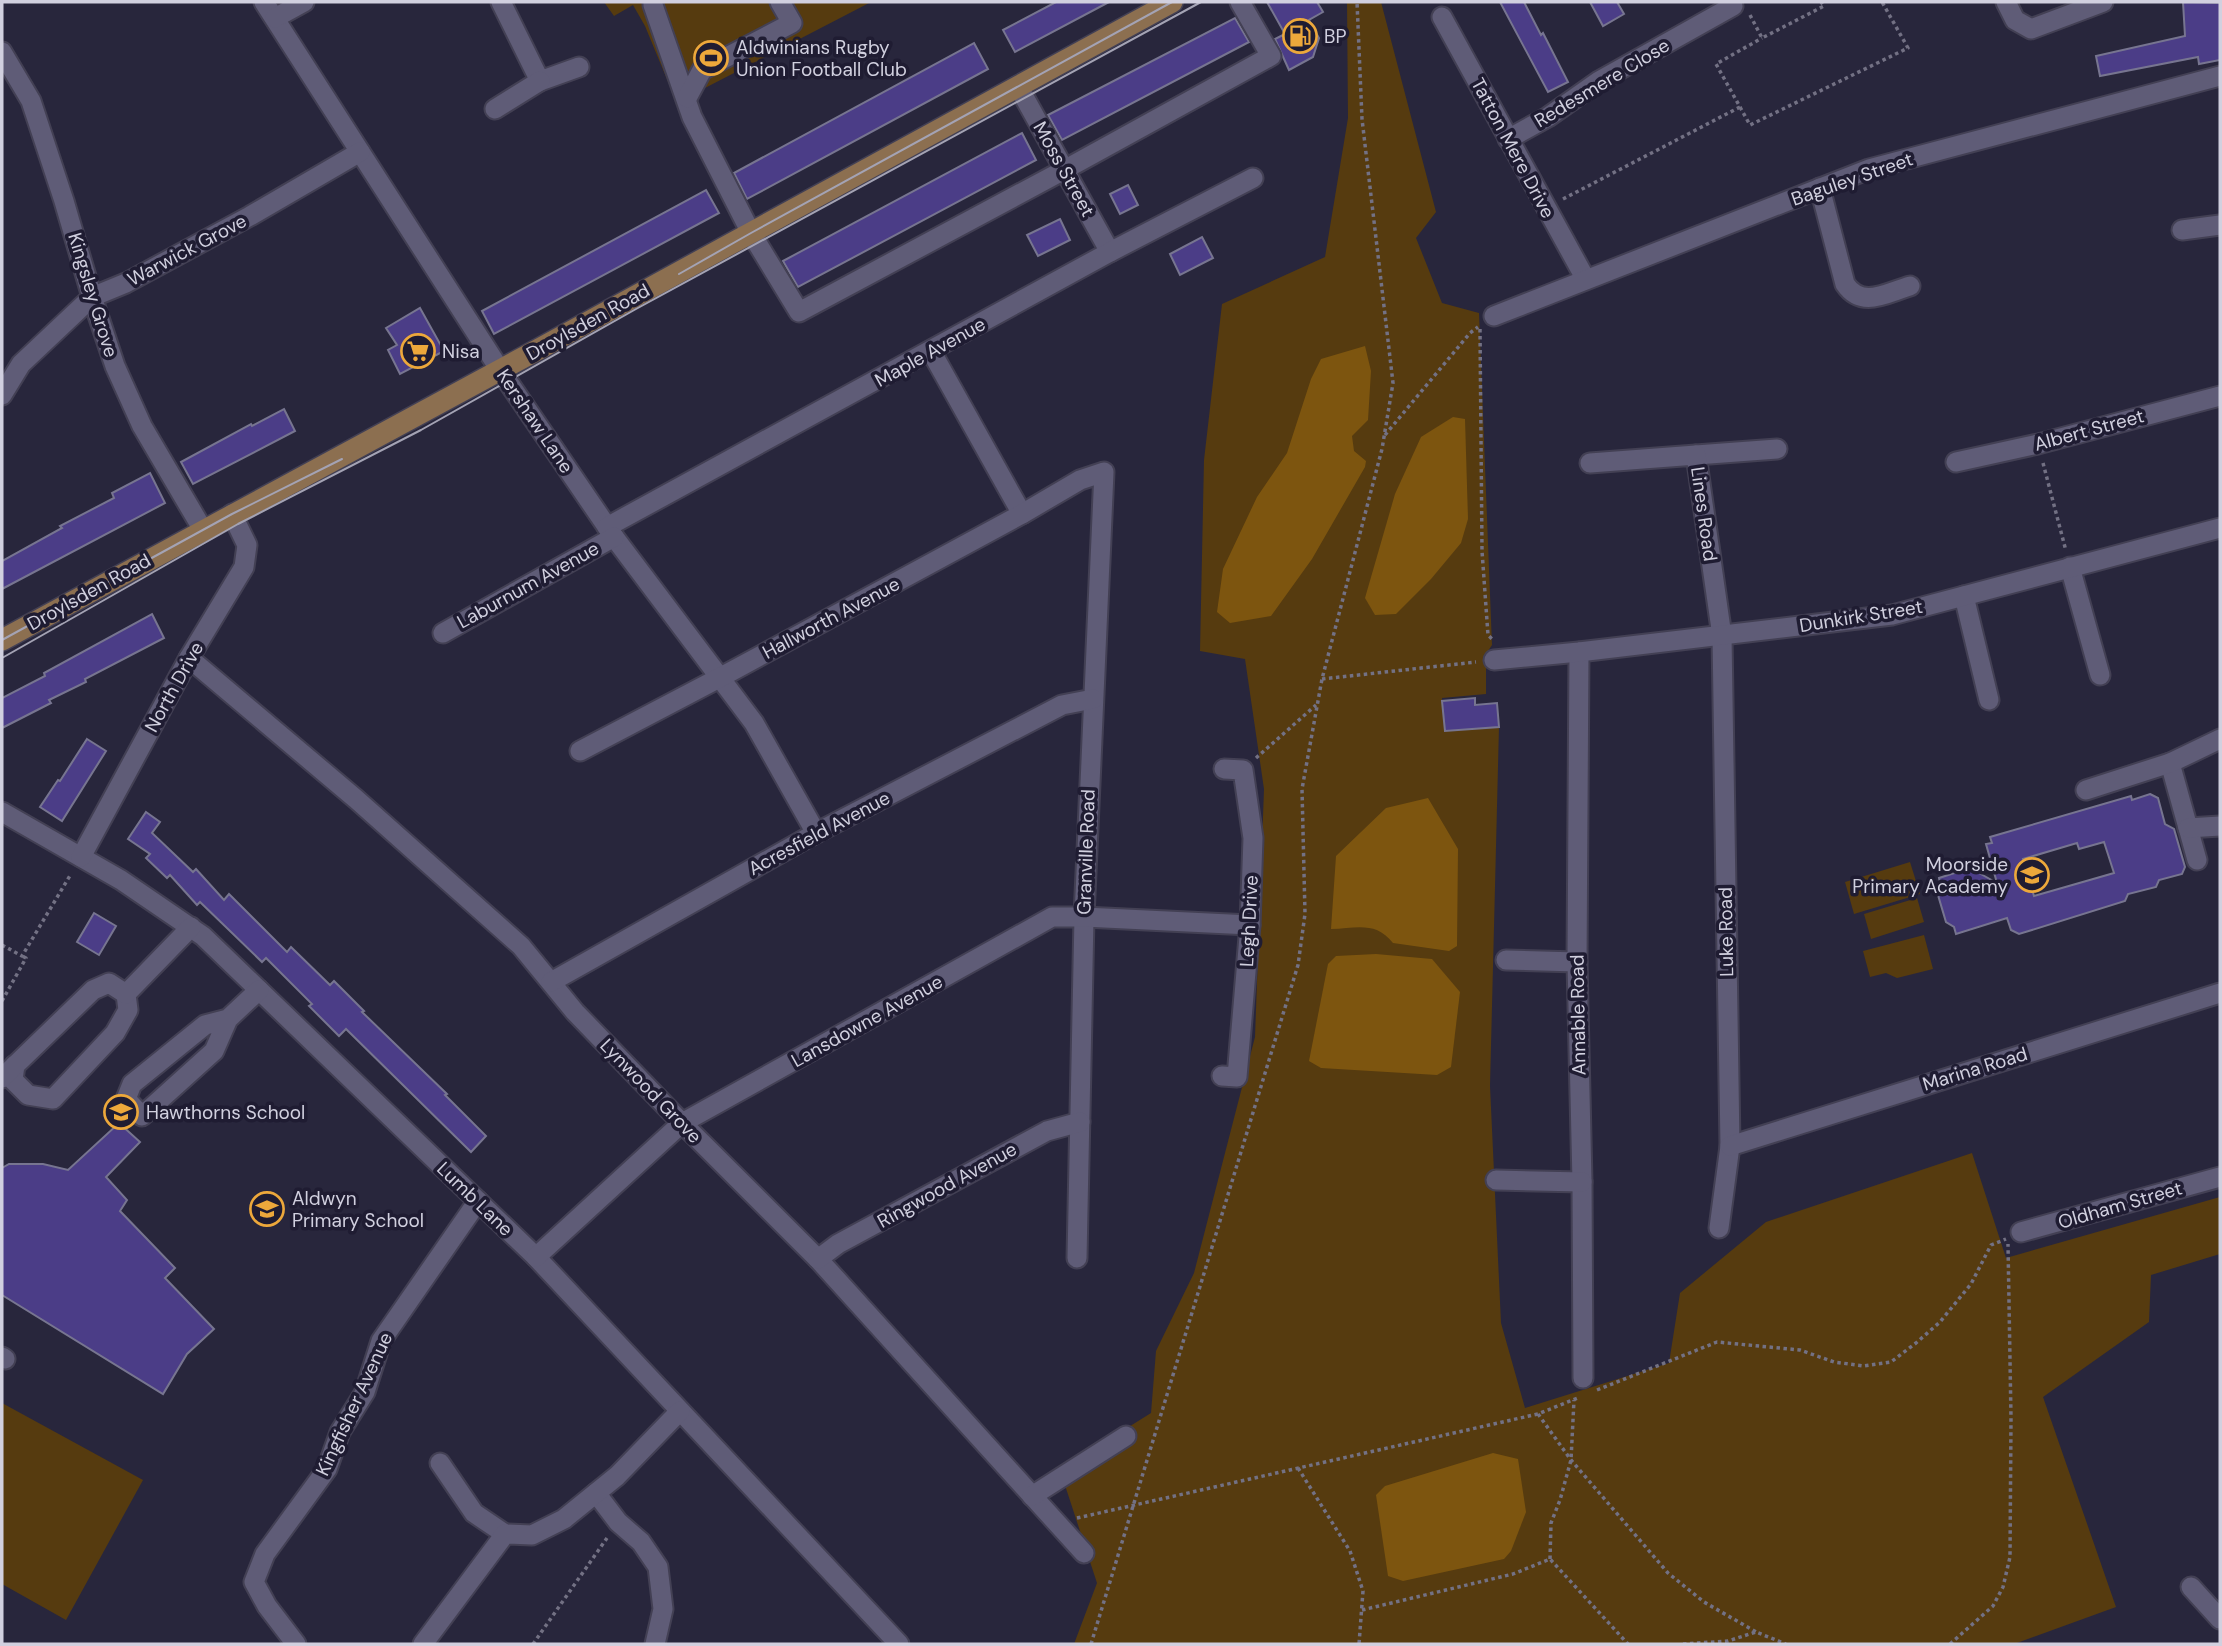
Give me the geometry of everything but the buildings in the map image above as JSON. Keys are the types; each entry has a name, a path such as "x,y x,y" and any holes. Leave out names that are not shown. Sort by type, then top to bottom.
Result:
{"main road":[{"name":"Droylsden Road","path":"2,640 1172,2"}],"street":[{"path":"270,10 304,2"},
{"path":"501,2 540,81"},
{"path":"653,2 692,117 751,233 799,312 1270,56 1240,2"},
{"path":"687,98 702,70 792,23 780,2"},
{"path":"2006,2 2015,20 2031,29 2103,2"},
{"name":"Kershaw Lane","path":"270,10 500,370 610,532 754,723 816,833"},
{"name":"Redesmere Close","path":"1508,139 1548,117 1599,81 1741,10"},
{"name":"Tatton Mere Drive","path":"1442,17 1585,278"},
{"name":"Kingsley Grove","path":"2,52 31,101 115,366 142,426 203,530"},
{"path":"495,109 540,81 579,67"},
{"name":"Baguley Street","path":"1494,316 1585,278 1870,169 2220,76"},
{"name":"Moss Street","path":"1018,86 1110,252"},
{"name":"Warwick Grove","path":"2,395 21,363 92,298 126,283 250,216 360,152"},
{"name":"Maple Avenue","path":"610,532 1110,252 1253,178"},
{"path":"1820,188 1845,284 1850,291 1858,297 1868,298 1909,286"},
{"path":"2182,230 2220,225"},
{"path":"931,351 1022,514"},
{"name":"Albert Street","path":"1956,463 2220,396"},
{"path":"1696,455 1777,449"},
{"name":"Lines Road","path":"1590,463 1696,455 1722,636"},
{"name":"Granville Road","path":"1077,1258 1084,917 1104,472 1080,480"},
{"name":"Hallworth Avenue","path":"579,751 721,677 1080,480"},
{"name":"North Drive","path":"81,857 189,658 244,567 247,545 232,514"},
{"name":"Dunkirk Street","path":"1494,660 1579,653 1892,615 2220,528"},
{"name":"Laburnum Avenue","path":"443,633 610,532"},
{"path":"2070,568 2100,675"},
{"path":"1964,596 1989,700"},
{"name":"Luke Road","path":"1719,1228 1730,1146 1722,636"},
{"name":"Annable Road","path":"1579,653 1577,962 1583,1378"},
{"name":"Lynwood Grove","path":"189,658 356,799 511,937 575,1012 818,1259 1084,1553"},
{"name":"Acresfield Avenue","path":"551,982 816,833 1062,705 1093,699"},
{"path":"2087,790 2170,763 2220,738"},
{"path":"2170,763 2197,860"},
{"name":"Legh Drive","path":"1222,1076 1237,1077 1250,925 1252,838 1234,769"},
{"name":"Lumb Lane","path":"2,812 121,880 203,936 536,1257 899,1644"},
{"path":"2188,828 2220,826"},
{"name":"Lansdowne Avenue","path":"536,1257 682,1123 1052,917 1250,925"},
{"path":"125,994 191,927"},
{"path":"1506,960 1577,962"},
{"path":"109,983 125,994 128,1010 115,1033 53,1099 28,1095 13,1080 9,1071 93,990 109,983"},
{"path":"228,1019 205,1025 132,1084 126,1098 142,1116 214,1051 228,1019 259,990"},
{"name":"Marina Road","path":"1730,1146 2220,993"},
{"name":"Ringwood Avenue","path":"818,1259 838,1244 1047,1130 1080,1122"},
{"name":"Oldham Street","path":"2014,1235 2220,1177"},
{"path":"1496,1180 1581,1182"},
{"name":"Kingfisher Avenue","path":"296,1644 267,1606 254,1582 265,1554 327,1469 341,1432 365,1392 381,1341 478,1201"},
{"path":"440,1463 474,1513 505,1534 532,1535 564,1519 617,1476 680,1411"},
{"path":"1032,1496 1126,1436"},
{"path":"596,1493 618,1522 641,1542 658,1567 663,1609 655,1644"},
{"path":"423,1644 505,1534"},
{"path":"2191,1587 2220,1619"}],"path":[{"path":"1091,1644 1298,965 1305,914 1302,789 1322,679 1384,435 1393,383 1362,119 1357,2"},
{"path":"1821,2 1824,6 1716,64 1750,125 1908,48 1882,2"},
{"path":"1741,10 1762,38"},
{"path":"1545,209 1740,107"},
{"path":"1322,679 1494,660 1496,642 1488,635 1482,551 1479,326 1470,333 1384,435"},
{"path":"2038,444 2070,568"},
{"path":"1234,769 1317,703"},
{"path":"22,956 81,857"},
{"path":"2,946 26,958 2,1000"},
{"path":"1056,1523 1538,1414 1717,1342 1800,1350 1834,1362 1864,1366 1891,1362 1940,1322 1971,1284 1991,1245 2014,1235 2010,1271 2010,1557 2003,1587 1993,1606 1950,1644"},
{"path":"1574,1400 1571,1460 1551,1523 1550,1559 1628,1644"},
{"path":"1538,1414 1571,1460 1668,1573 1704,1602 1756,1633 1786,1644"},
{"path":"1298,1468 1350,1551 1363,1591 1359,1644"},
{"path":"533,1644 618,1522"},
{"path":"1362,1610 1513,1574 1550,1559"},
{"path":"1683,1644 1728,1641 1756,1633"}],"shaded area":[{"name":"Aldwinians Rugby Union Football Club","path":"604,2 871,2 705,88 678,106 645,26 633,5 614,16"},
{"path":"1347,2 1381,2 1436,212 1416,238 1442,303 1479,313 1492,645 1486,654 1486,694 1442,698 1445,731 1499,727 1490,1086 1501,1323 1525,1408 1669,1363 1680,1293 1766,1222 1972,1153 2006,1258 2220,1197 2220,1254 2151,1275 2149,1322 2043,1397 2116,1607 2014,1644 1074,1644 1097,1583 1060,1470 1151,1413 1156,1351 1194,1273 1255,1037 1264,789 1245,659 1200,651 1204,460 1222,304 1325,257 1348,118"},
{"path":"1365,346 1371,371 1368,420 1352,436 1354,451 1366,461 1365,467 1312,559 1271,616 1230,623 1217,612 1223,569 1257,497 1287,453 1311,379 1321,359"},
{"path":"1453,417 1465,419 1468,519 1461,543 1431,579 1396,614 1375,615 1365,598 1395,494 1421,437"},
{"path":"1428,798 1458,849 1457,946 1449,951 1393,943 1380,931 1365,927 1331,929 1336,856 1386,808"},
{"path":"1910,862 1920,894 1854,914 1845,882"},
{"path":"1917,898 1924,922 1871,939 1864,914"},
{"path":"1924,935 1933,969 1897,978 1886,973 1870,977 1863,951"},
{"path":"1376,954 1432,959 1460,992 1451,1067 1437,1075 1321,1068 1309,1061 1328,964 1336,956"},
{"path":"2,1403 143,1480 66,1620 2,1584"},
{"path":"1493,1453 1518,1459 1526,1512 1511,1551 1504,1559 1403,1581 1388,1576 1376,1495 1385,1486"}],"tram line":[{"path":"679,274 1172,2"},
{"path":"2,658 238,524 421,430 636,309 1201,2"},
{"path":"2,640 232,514 342,459"}],"place":[{"name":"BP","path":"1300,36"},
{"name":"Aldwinians Rugby Union Football Club","path":"711,58"},
{"name":"Nisa","path":"418,351"},
{"name":"Moorside Primary Academy","path":"2032,875"},
{"name":"Hawthorns School","path":"121,1112"},
{"name":"Aldwyn Primary School","path":"267,1209"}]}
